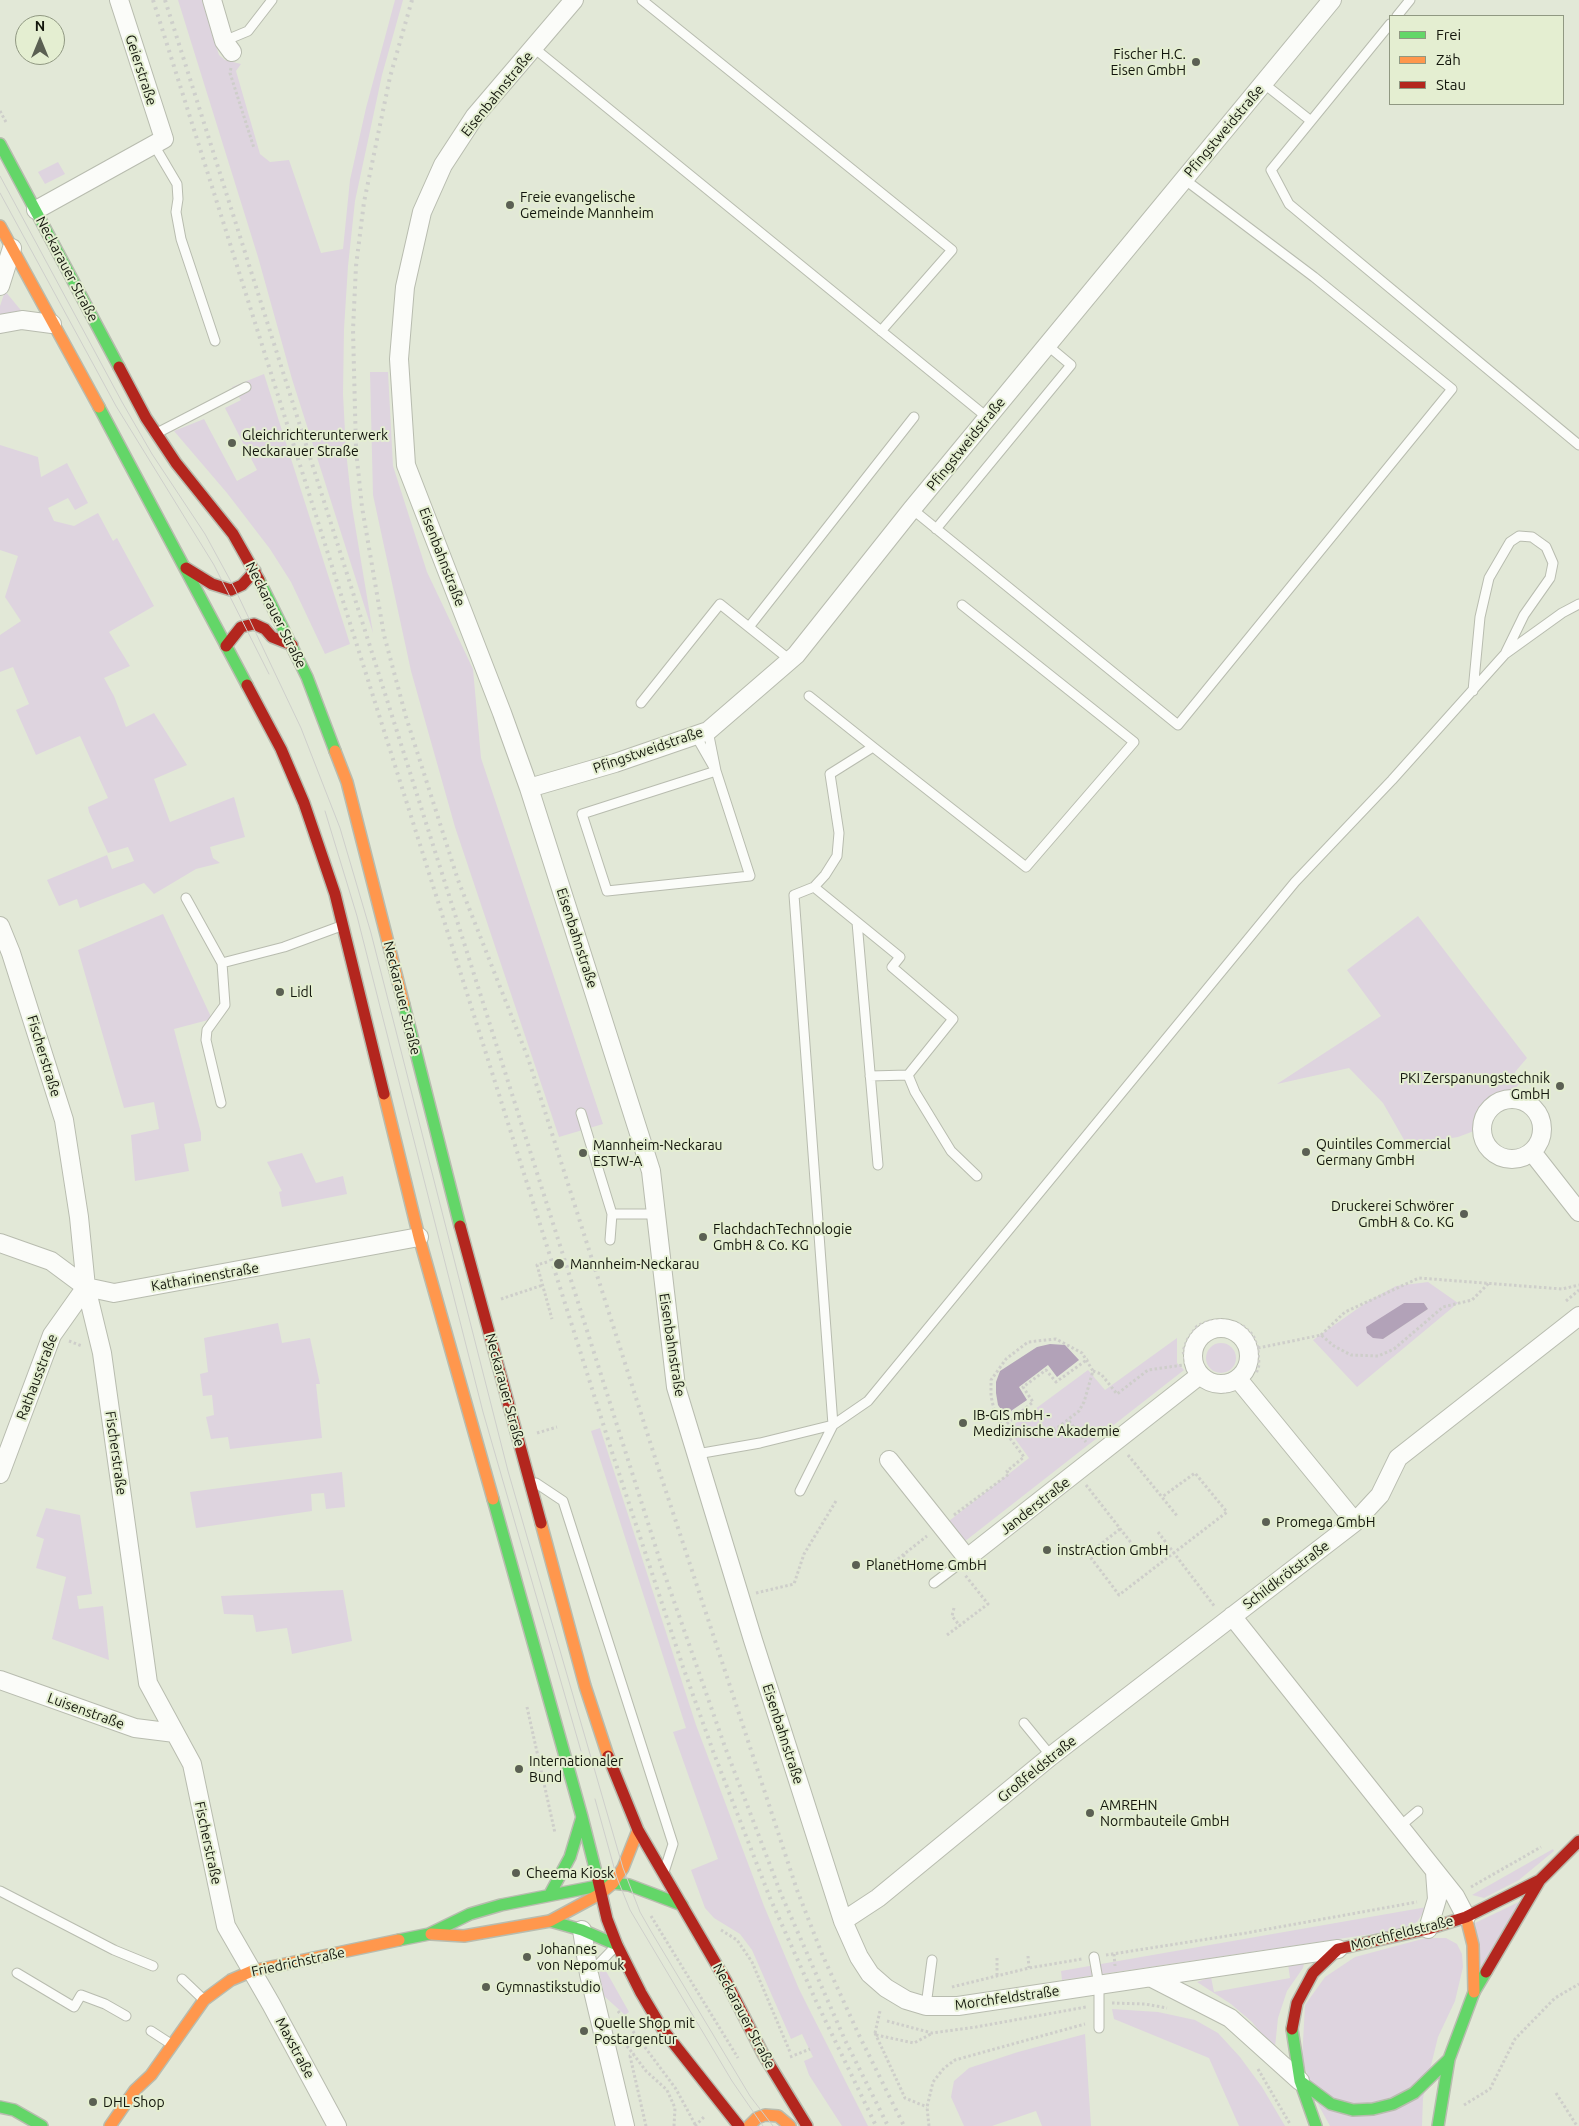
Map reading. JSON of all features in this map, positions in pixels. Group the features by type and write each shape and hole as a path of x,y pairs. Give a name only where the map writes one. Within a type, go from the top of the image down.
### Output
{"main road":[{"name":"Neckarauer Straße","path":"0,144 146,418 176,463 233,534 255,571 292,644 310,685 347,782 470,1264 585,1686 604,1746 638,1830 726,1981 763,2054 807,2126"},
{"path":"0,226 186,568 294,779 321,850 343,926 419,1237 582,1817 599,1890 617,1945 663,2030 739,2126"},
{"path":"186,568 212,584 231,590 242,585 255,571"},
{"path":"226,646 241,627 254,624 265,629 272,637 292,644"},
{"path":"550,1894 570,1857 582,1817"},
{"path":"599,1890 613,1883 623,1868 638,1830"},
{"name":"Morchfeldstraße","path":"1540,1880 1466,1917 1428,1929 1338,1949 1313,1973 1297,2003 1292,2021 1293,2042 1300,2082 1331,2104 1353,2110 1372,2109 1393,2104 1414,2093 1448,2059 1474,1992 1540,1880 1579,1841"},
{"path":"613,1883 629,1884 682,1904"},
{"name":"Friedrichstraße","path":"429,1934 464,1936 550,1921 599,1890"},
{"name":"Friedrichstraße","path":"110,2126 135,2090 151,2075 171,2044 204,2000 230,1980 252,1971 429,1934 470,1914 550,1894 599,1890"},
{"name":"Morchfeldstraße","path":"1466,1917 1472,1945 1474,1992"},
{"path":"550,1921 582,1930 617,1945"},
{"path":"1438,2126 1448,2059"},
{"name":"Friedrichstraße","path":"124,2126 147,2091 151,2075"},
{"path":"1300,2082 1316,2126"},
{"path":"0,2107 14,2110 42,2126"},
{"path":"749,2126 757,2118 778,2116 790,2126"}],"street":[{"name":"Geierstraße","path":"119,0 159,142"},
{"path":"212,0 228,47"},
{"name":"Eisenbahnstraße","path":"574,0 475,116 443,165 422,212 405,287 398,359 406,465 499,704 529,788 651,1171 676,1387 842,1921"},
{"name":"Pfingstweidstraße","path":"529,788 702,733 790,660 1332,0"},
{"path":"36,210 159,142"},
{"path":"0,286 12,248"},
{"path":"0,324 22,320 52,324"},
{"name":"Fischerstraße","path":"0,926 11,953 64,1120 86,1287 102,1353 148,1683 192,1764 226,1926 252,1971"},
{"path":"1532,1152 1579,1212"},
{"name":"Katharinenstraße","path":"0,1243 51,1260 86,1287 114,1293 419,1237"},
{"name":"Rathausstraße","path":"0,1474 52,1335 86,1287"},
{"name":"Schildkrötstraße","path":"1466,1917 1455,1896 1224,1612 1355,1522 1380,1495 1398,1458 1579,1316"},
{"path":"1220,1328 1238,1333 1245,1341 1249,1352 1249,1362 1245,1372 1238,1379 1228,1384 1218,1384 1208,1381 1200,1375 1194,1363 1195,1347 1204,1334 1220,1328"},
{"name":"Janderstraße","path":"962,1562 1200,1375"},
{"path":"1238,1379 1355,1522"},
{"path":"889,1460 940,1525 962,1562"},
{"name":"Großfeldstraße","path":"842,1921 878,1898 1224,1612"},
{"name":"Luisenstraße","path":"0,1680 135,1728 175,1733"},
{"path":"1428,1929 1437,1899 1435,1872"},
{"name":"Morchfeldstraße","path":"842,1921 859,1957 870,1974 886,1988 906,2000 926,2006 958,2006 1338,1949"},
{"path":"582,1930 589,1974 624,2126"},
{"name":"Maxstraße","path":"252,1971 337,2126"},
{"path":"1184,1994 1185,1972"},
{"name":"Morchfeldstraße","path":"1152,1978 1230,2018 1300,2082"}],"lane":[{"path":"228,47 248,31 272,0"},
{"path":"642,0 952,250 881,331"},
{"path":"1398,15 1410,0"},
{"path":"1389,25 1271,170 1289,204 1579,445"},
{"path":"534,48 988,418"},
{"path":"1263,84 1311,121"},
{"path":"159,142 177,184 178,199 176,212 181,240 215,341"},
{"path":"912,510 1178,725 1452,389 1314,277 1184,179"},
{"path":"936,529 1071,365 1047,345"},
{"path":"157,434 246,388"},
{"path":"749,627 914,417"},
{"path":"1473,691 1480,617 1489,578 1510,542 1519,536 1532,537 1546,547 1553,563 1550,578 1524,615 1505,654"},
{"path":"641,703 720,604 790,660"},
{"path":"696,1454 760,1443 833,1425 868,1401 1295,882 1392,780 1505,654 1562,613 1579,604"},
{"path":"809,696 1026,867 1134,742 962,605"},
{"path":"702,733 716,771 750,876 607,891 582,814 716,771"},
{"path":"800,1491 833,1425 794,895 814,887 837,856 839,833 830,774 873,747"},
{"path":"814,887 900,957 892,967 953,1019 908,1075 870,1076"},
{"path":"186,898 222,964 225,1005 207,1030 206,1040 221,1103"},
{"path":"857,922 878,1165"},
{"path":"222,964 284,947 343,926"},
{"path":"908,1075 915,1092 952,1151 976,1176"},
{"path":"581,1114 612,1214 610,1240"},
{"path":"612,1214 657,1214"},
{"path":"529,1478 563,1501 672,1844 670,1856 663,1874"},
{"path":"934,1583 962,1562"},
{"path":"1024,1723 1051,1756"},
{"path":"1399,1827 1418,1812"},
{"path":"0,1891 114,1950 153,1966"},
{"path":"589,1974 617,1945"},
{"path":"1094,1957 1099,1985 1099,2024"},
{"path":"926,2006 930,1987 932,1960"},
{"path":"17,1973 74,2007 81,1995 105,2004 126,2016"},
{"path":"182,1979 204,2000"},
{"path":"151,2031 171,2044"}],"path":[{"path":"228,47 230,73 254,148"},
{"path":"547,1262 537,1265 552,1319"},
{"path":"1258,1348 1321,1335 1345,1312 1419,1278 1447,1282 1491,1282 1562,1288 1579,1285"},
{"path":"1321,1335 1334,1346 1351,1355 1378,1356 1394,1348 1443,1307 1472,1300 1491,1282"},
{"path":"498,1300 543,1285"},
{"path":"52,1335 102,1353"},
{"path":"894,1562 1009,1474 1007,1470 1024,1457 1009,1437 995,1414 991,1380 1006,1359 1028,1342 1056,1339 1082,1353 1088,1359 1093,1371 1080,1411 1069,1421 1045,1433 1009,1437"},
{"path":"1003,1427 1033,1402 1023,1387 1046,1370 1056,1382 1088,1359"},
{"path":"1093,1371 1101,1374 1116,1394 1148,1370 1186,1364"},
{"path":"1069,1421 1098,1456"},
{"path":"536,1433 557,1427"},
{"path":"1117,1441 1178,1517"},
{"path":"1077,1473 1136,1549"},
{"path":"1120,1529 1088,1554 1119,1595 1227,1512 1195,1473 1162,1497"},
{"path":"740,1597 794,1584 804,1554 836,1501"},
{"path":"1158,1532 1224,1612"},
{"path":"903,1555 912,1566 920,1565"},
{"path":"947,1635 988,1604 962,1562"},
{"path":"954,1608 952,1616 960,1626"},
{"path":"1455,1896 1548,1843"},
{"path":"930,1987 948,1988 1029,1968 1246,1933 1437,1899"},
{"path":"714,1932 720,1929 726,1931 736,1940 752,1962 786,2042"},
{"path":"662,1934 743,2066"},
{"path":"1028,1956 1029,1968"},
{"path":"997,1958 997,1976"},
{"path":"1464,2097 1462,2106 1470,2104 1490,2089 1515,2039 1555,1998 1579,1984"},
{"path":"595,2000 616,2008 676,2089 696,2126"},
{"path":"888,2022 932,2033 976,2028 1120,2002 1174,2009"},
{"path":"880,2011 875,2034 905,2098 927,2107"},
{"path":"929,2126 927,2107 933,2082 944,2068 955,2060 1099,2024"},
{"path":"875,2034 914,2043 932,2033"},
{"path":"618,2035 635,2054 646,2071 667,2090 675,2108 674,2126"},
{"path":"792,2056 810,2049"},
{"path":"635,2054 630,2056 646,2126"},
{"path":"1253,2060 1291,2126"},
{"path":"1556,2093 1577,2126"}],"shaded area":[{"path":"178,0 202,0 219,55 225,60 241,64 236,71 260,154 270,162 289,160 321,253 343,249 350,180 366,108 395,0 403,0 382,75 355,201 344,329 343,394 346,451 352,507 373,633 292,379 258,257"},
{"path":"58,162 65,174 45,184 38,172"},
{"path":"5,291 24,314 0,316 0,306"},
{"path":"370,372 388,372 393,466 427,572 473,669 481,758 603,1124 559,1137 455,827 411,671 373,495"},
{"path":"264,374 350,644 325,654 291,582 270,549 227,493 174,431 204,419 237,481 257,470 225,408 241,400 232,387"},
{"path":"0,445 38,457 41,477 67,463 88,503 75,510 68,498 48,508 54,521 74,526 98,513 113,541 117,538 154,606 109,632 130,666 104,678 114,696 126,727 154,713 187,765 154,779 170,822 234,797 245,837 210,847 213,858 220,863 196,869 154,894 144,883 80,908 77,899 59,906 47,880 107,855 112,869 134,861 128,847 108,853 89,812 88,807 108,798 80,736 36,755 16,710 29,704 13,667 0,672 0,635 21,621 5,597 18,556 0,550"},
{"path":"163,914 212,1019 174,1029 201,1133 201,1141 184,1144 189,1171 135,1181 131,1135 159,1129 154,1102 124,1108 78,950"},
{"path":"1418,916 1527,1058 1515,1072 1519,1084 1512,1092 1490,1098 1482,1106 1474,1131 1458,1137 1407,1145 1383,1103 1349,1068 1277,1084 1381,1016 1347,970"},
{"path":"302,1153 316,1183 343,1176 347,1194 282,1207 279,1192 282,1191 267,1162"},
{"path":"1428,1282 1458,1303 1357,1387 1313,1340 1367,1302 1396,1286","holes":["1404,1303 1424,1303 1428,1309 1383,1339"]},
{"path":"1404,1303 1424,1303 1428,1309 1383,1339 1373,1338 1367,1333 1366,1327"},
{"path":"278,1323 282,1343 310,1338 320,1384 316,1384 322,1438 230,1449 228,1437 211,1439 206,1417 214,1415 212,1395 203,1396 200,1374 208,1372 204,1338"},
{"path":"1177,1338 1177,1363 1184,1370 964,1542 949,1521 1029,1458 1008,1429 1088,1370 1105,1390"},
{"path":"1221,1343 1227,1344 1235,1352 1235,1364 1227,1372 1221,1373 1215,1372 1207,1364 1206,1358 1207,1352 1215,1344"},
{"path":"1050,1344 1065,1345 1079,1360 1057,1377 1048,1365 1019,1387 1027,1400 1005,1415 998,1405 996,1393 996,1382 1000,1371 1037,1347"},
{"path":"600,1428 696,1725 764,1906 799,1989 868,2126 842,2126 809,2075 804,2061 813,2057 802,2034 791,2039 752,1950 740,1934 714,1918 705,1908 691,1870 718,1859 673,1732 686,1728 591,1431"},
{"path":"342,1472 345,1507 326,1509 324,1493 311,1494 312,1511 196,1528 190,1492"},
{"path":"46,1508 80,1515 92,1594 77,1596 79,1609 103,1606 109,1660 52,1639 66,1577 36,1568 44,1539 36,1536"},
{"path":"343,1590 352,1641 292,1654 287,1628 256,1632 253,1615 224,1614 221,1596"},
{"path":"1553,1849 1554,1851 1519,1880 1484,1898 1472,1895"},
{"path":"1521,1901 1481,1967 1475,1923"},
{"path":"1427,1907 1417,1922 1399,1930 1062,1980 1061,1971"},
{"path":"1426,1938 1446,1938 1457,1944 1462,1954 1463,1967 1455,2001 1438,2037 1423,2098 1422,2126 1330,2126 1319,2106 1302,2060 1305,2005 1325,1977 1355,1957"},
{"path":"1300,1962 1304,1964 1303,1968 1287,1991 1278,2018 1275,2047 1271,2046 1252,2022 1231,2004 1197,1982 1211,1977 1214,1992 1290,1978 1288,1964"},
{"path":"602,1964 629,2012 625,2015 604,1996 598,1966"},
{"path":"1112,2009 1158,2012 1195,2020 1218,2033 1240,2057 1262,2087 1285,2126 1239,2126 1209,2058 1114,2019"},
{"path":"1085,2034 1091,2126 1042,2126 1036,2111 992,2126 964,2126 951,2097 954,2081 969,2068 1018,2052"}],"tram line":[{"path":"0,176 122,402 152,454 205,534 235,589 301,728 340,828 371,933 508,1471 623,1868 640,1912 652,1933 750,2096 773,2126"},
{"path":"0,193 116,406 214,565 269,674"},
{"path":"325,811 357,916 483,1412 581,1751"},
{"path":"595,1799 617,1878 630,1910 732,2081 763,2126"}],"railway":[{"path":"153,0 612,1452 683,1667 713,1751 770,1898 816,2001 876,2126"},
{"path":"165,0 662,1567 725,1747 781,1894 845,2040 888,2126"},
{"path":"412,0 390,77 364,202 356,266 353,330 356,450 362,507 384,635 406,717 458,880 528,1058 658,1467 797,1890 822,1954 858,2033 904,2126"}],"traffic: fast":[{"path":"0,144 119,367"},
{"path":"99,407 247,685"},
{"path":"259,580 307,677 335,751"},
{"path":"404,1005 460,1226"},
{"path":"493,1499 598,1880"},
{"path":"550,1894 570,1857 582,1817"},
{"path":"399,1940 429,1934 470,1914 501,1905 613,1883 629,1885 682,1905"},
{"path":"550,1921 582,1930 617,1945"},
{"path":"1292,2029 1300,2081 1331,2104 1353,2110 1373,2109 1393,2104 1414,2093 1449,2059 1474,1992 1486,1972"},
{"path":"1438,2126 1449,2059"},
{"path":"1300,2081 1316,2126"},
{"path":"0,2107 14,2110 42,2126"}],"traffic: slow":[{"path":"0,226 99,407"},
{"path":"335,751 347,782 404,1005"},
{"path":"384,1094 419,1237 493,1499"},
{"path":"541,1523 585,1686 608,1756"},
{"path":"431,1934 464,1936 550,1921 600,1894 613,1883 623,1868 638,1830"},
{"path":"1466,1917 1473,1945 1474,1992"},
{"path":"110,2126 135,2090 151,2075 204,2000 231,1980 252,1971 399,1940"},
{"path":"749,2126 757,2118 765,2115 778,2116 790,2126"}],"traffic: jam":[{"path":"119,367 146,418 176,463 233,534 259,580"},
{"path":"186,568 212,584 231,590 242,585 255,571"},
{"path":"226,646 241,627 254,624 265,629 272,637 292,645"},
{"path":"247,685 281,749 304,803 335,894 384,1094"},
{"path":"460,1226 541,1523"},
{"path":"608,1756 638,1830 726,1981 763,2054 807,2126"},
{"path":"1486,1972 1540,1880 1579,1841"},
{"path":"598,1880 607,1919 617,1945 641,1993 663,2030 739,2126"},
{"path":"1292,2029 1297,2003 1313,1973 1338,1949 1428,1929 1466,1917 1540,1880"}],"place":[{"name":"Fischer H.C. Eisen GmbH","path":"1196,62"},
{"name":"Freie evangelische Gemeinde Mannheim","path":"510,205"},
{"name":"Gleichrichterunterwerk Neckarauer Straße","path":"232,443"},
{"name":"Lidl","path":"280,992"},
{"name":"PKI Zerspanungstechnik GmbH","path":"1560,1086"},
{"name":"Quintiles Commercial Germany GmbH","path":"1306,1152"},
{"name":"Mannheim-Neckarau ESTW-A","path":"583,1153"},
{"name":"Druckerei Schwörer GmbH & Co. KG","path":"1464,1214"},
{"name":"FlachdachTechnologie GmbH & Co. KG","path":"703,1237"},
{"name":"Mannheim-Neckarau","path":"559,1264"},
{"name":"IB-GIS mbH - Medizinische Akademie","path":"963,1423"},
{"name":"Promega GmbH","path":"1266,1522"},
{"name":"instrAction GmbH","path":"1047,1550"},
{"name":"PlanetHome GmbH","path":"856,1565"},
{"name":"Internationaler Bund","path":"519,1769"},
{"name":"AMREHN Normbauteile GmbH","path":"1090,1813"},
{"name":"Cheema Kiosk","path":"516,1873"},
{"name":"Johannes von Nepomuk","path":"527,1957"},
{"name":"Gymnastikstudio","path":"486,1987"},
{"name":"Quelle Shop mit Postargentur","path":"584,2031"},
{"name":"DHL Shop","path":"93,2102"}]}
